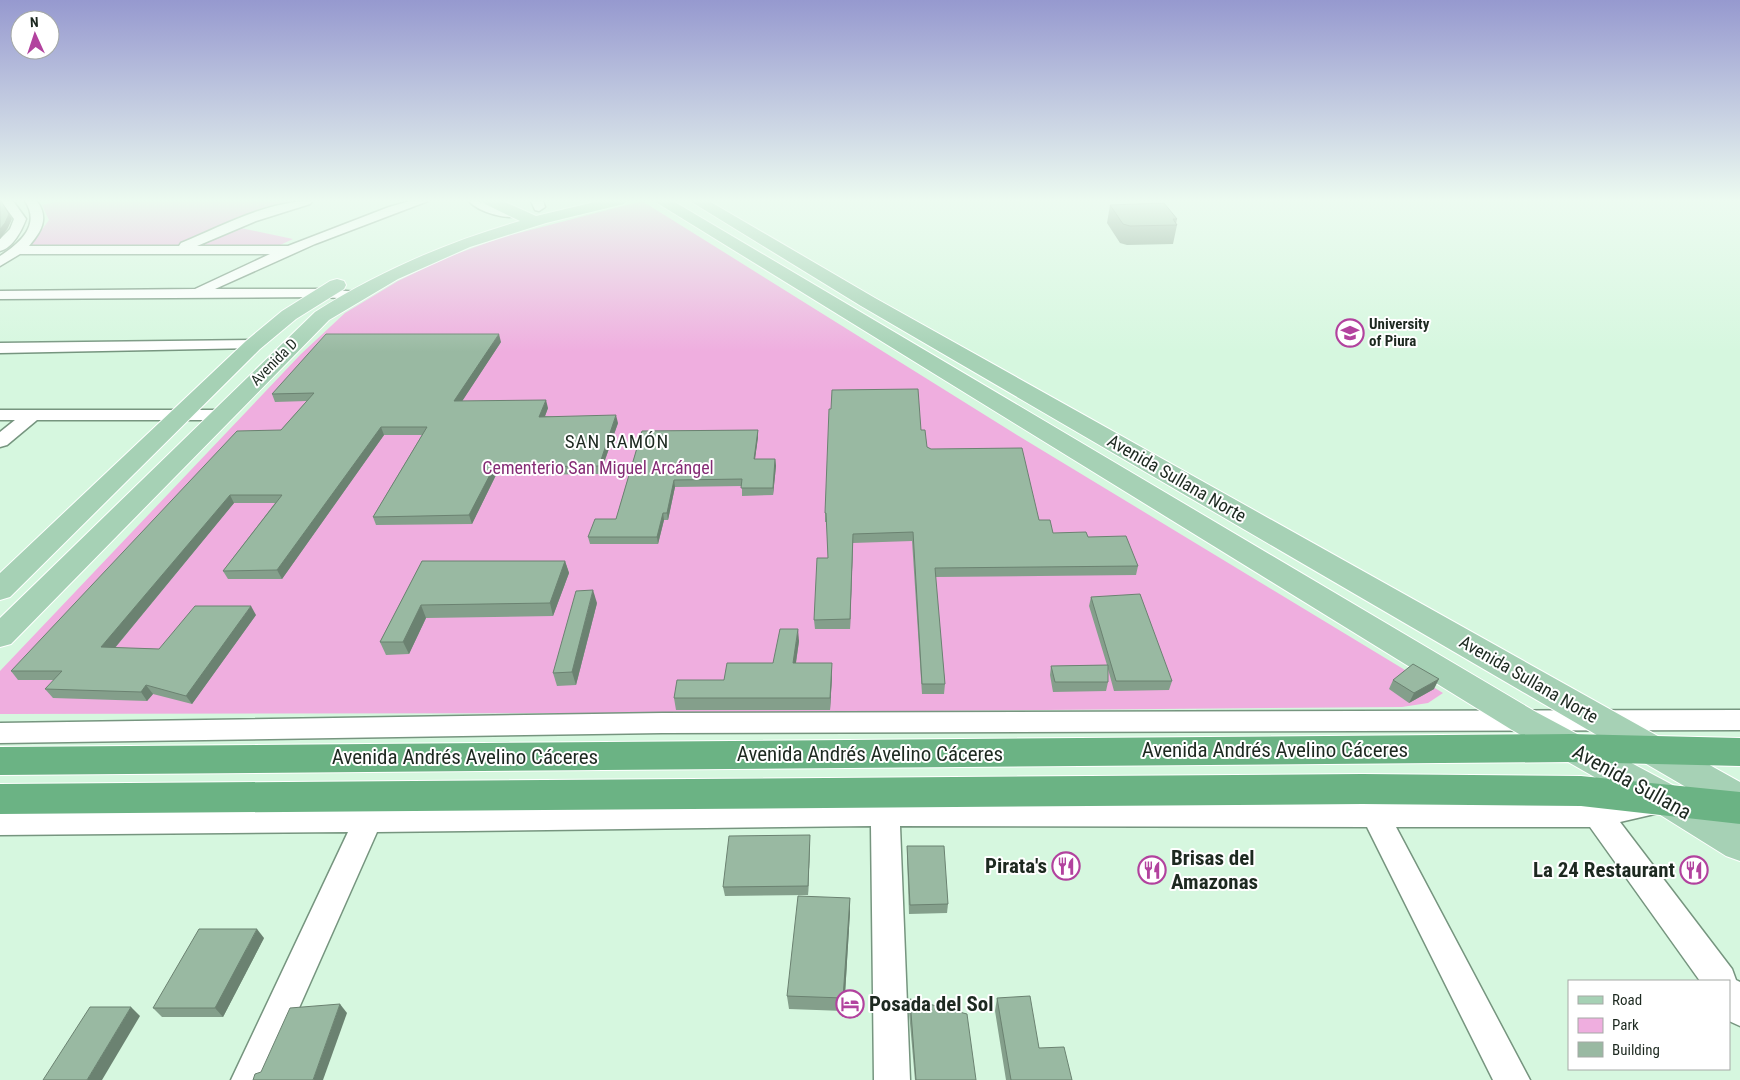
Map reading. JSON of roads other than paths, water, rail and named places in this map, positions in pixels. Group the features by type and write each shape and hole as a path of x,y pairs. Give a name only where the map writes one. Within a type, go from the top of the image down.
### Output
{"highway":[{"name":"Avenida Andrés Avelino Cáceres","path":"0,761 1571,748 1658,752 1740,752"},
{"name":"Avenida Andrés Avelino Cáceres","path":"0,799 1369,802 1581,791 1740,808"}],"main road":[{"name":"Avenida D","path":"0,590 183,415 253,345 289,315 323,293 368,268 407,251"},
{"name":"Avenida D","path":"0,636 322,316 352,295 440,251"},
{"name":"Avenida Sullana Norte","path":"746,251 1524,721"},
{"name":"Avenida Sullana Norte","path":"783,251 868,302 1658,752"},
{"name":"Avenida Sullana","path":"1524,721 1667,800 1740,844"},
{"name":"Avenida Sullana","path":"1658,752 1740,800"}],"street":[{"path":"0,262 16,251"},
{"path":"195,294 284,251"},
{"path":"0,295 323,293 352,295"},
{"path":"0,348 253,345"},
{"path":"0,415 222,414"},
{"path":"0,441 33,415"},
{"name":"Avenida Andrés Avelino Cáceres","path":"0,733 662,723 1740,720"},
{"name":"Avenida Andrés Avelino Cáceres","path":"0,823 885,814 1369,802 1598,815 1667,800"},
{"path":"1369,802 1512,1080"},
{"path":"885,814 892,1080"},
{"path":"1598,815 1719,980"},
{"path":"248,1080 369,818"},
{"path":"1730,995 1740,1009"}],"place":[{"name":"University of Piura","path":"1350,333"},
{"name":"Pirata's","path":"1066,866"},
{"name":"Brisas del Amazonas","path":"1152,870"},
{"name":"La 24 Restaurant","path":"1694,870"},
{"name":"Posada del Sol","path":"850,1004"}],"district":[{"name":"SAN RAMÓN","path":"617,441"}],"park label":[{"name":"Cementerio San Miguel Arcángel","path":"598,467"}]}
